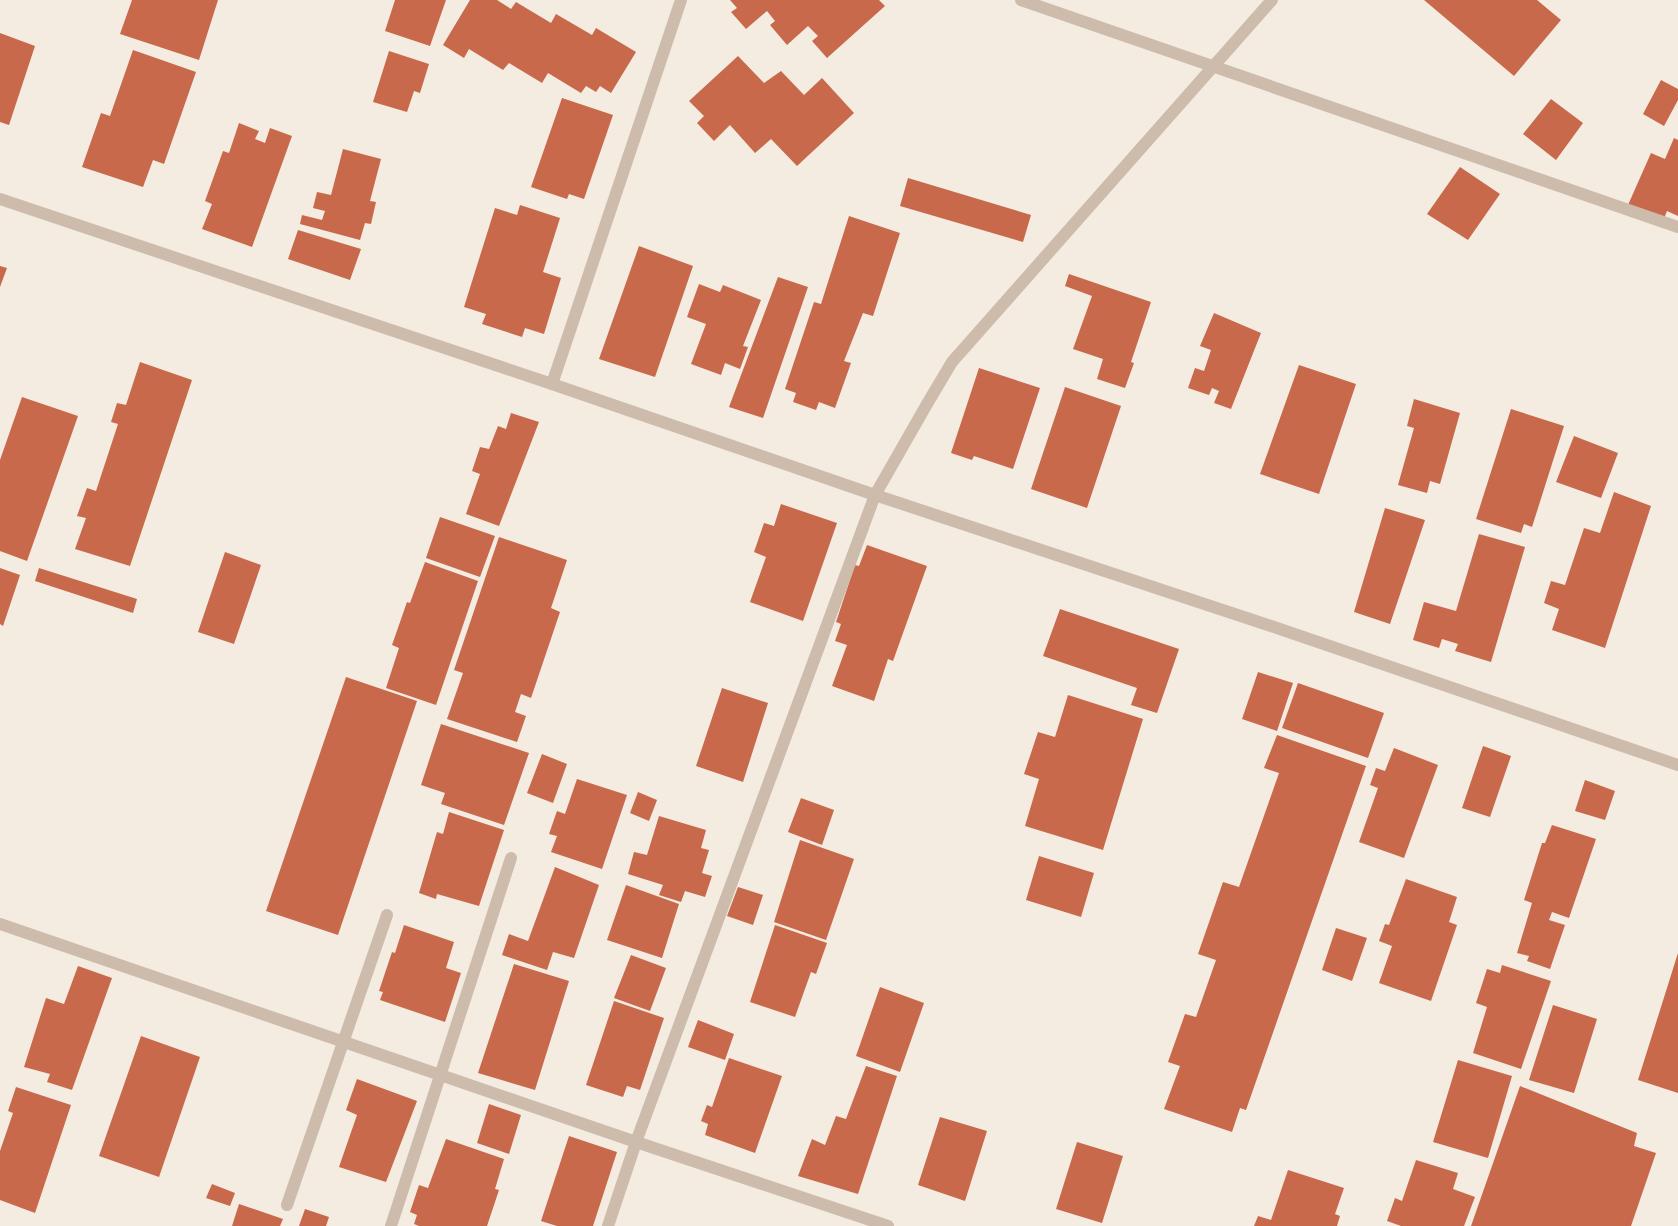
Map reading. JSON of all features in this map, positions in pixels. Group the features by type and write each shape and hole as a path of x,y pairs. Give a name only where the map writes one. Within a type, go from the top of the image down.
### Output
{"street":[{"path":"552,384 681,0"},
{"path":"1021,0 1678,227"},
{"path":"608,1226 636,1142 875,495 952,362 1272,0"},
{"path":"0,199 552,384 875,495 1274,626 1678,765"},
{"path":"391,1226 511,858"},
{"path":"287,1205 387,915"},
{"path":"0,924 636,1142 888,1226"}],"building":[{"path":"132,0 218,0 199,60 120,34"},
{"path":"395,0 446,0 430,46 385,31"},
{"path":"470,0 497,0 511,9 516,2 551,23 556,14 592,35 596,28 636,52 611,93 600,86 596,92 586,86 581,93 548,73 542,83 509,63 503,70 469,49 464,58 443,45"},
{"path":"730,0 879,0 885,6 827,58 812,41 818,36 808,26 787,45 770,25 775,21 767,11 746,29 731,12 737,8"},
{"path":"1424,0 1537,0 1561,20 1514,76"},
{"path":"0,33 35,46 9,125 0,122"},
{"path":"133,50 196,72 164,164 153,160 143,187 82,167 101,113 110,116"},
{"path":"389,51 429,64 420,93 414,91 407,112 373,102"},
{"path":"738,56 764,83 781,71 804,95 822,78 854,113 797,166 771,139 755,153 730,125 714,141 697,123 704,116 689,101"},
{"path":"1661,80 1678,89 1678,100 1664,126 1643,114"},
{"path":"562,98 613,115 584,199 569,194 567,199 531,187"},
{"path":"1551,99 1583,123 1556,160 1523,134"},
{"path":"239,123 259,131 255,139 265,143 270,128 292,136 252,247 202,229 212,204 205,201 223,151 229,153"},
{"path":"1674,138 1678,140 1678,216 1667,211 1663,221 1628,205 1651,153 1665,159"},
{"path":"343,149 381,159 370,201 376,202 371,224 365,223 360,240 300,224 302,215 322,220 325,211 313,208 317,192 331,195"},
{"path":"1460,167 1500,194 1468,240 1427,214"},
{"path":"908,178 1031,215 1023,242 900,206"},
{"path":"520,205 560,218 543,272 561,278 544,334 525,328 522,337 482,324 486,314 464,307 495,208 517,215"},
{"path":"849,216 900,233 873,316 863,313 844,361 851,363 835,408 819,402 816,410 793,402 796,393 785,389 814,302 821,304"},
{"path":"298,230 361,249 350,280 288,259"},
{"path":"639,246 693,266 655,377 599,359"},
{"path":"0,266 7,268 0,287"},
{"path":"1069,274 1151,302 1131,362 1134,363 1125,388 1097,379 1103,359 1073,349 1092,296 1065,286"},
{"path":"778,277 808,287 763,418 729,407"},
{"path":"699,284 720,292 723,285 761,300 743,346 748,347 740,369 725,363 721,375 691,364 706,324 687,317"},
{"path":"1214,313 1261,333 1231,409 1214,403 1219,391 1212,388 1209,395 1188,388 1195,368 1204,371 1211,350 1200,346"},
{"path":"140,362 192,380 130,566 75,549 86,518 77,516 87,488 96,491 118,424 111,422 117,403 126,405"},
{"path":"1299,365 1356,384 1319,494 1260,474"},
{"path":"979,368 1040,388 1013,469 974,456 972,460 951,453"},
{"path":"1065,387 1121,406 1087,508 1031,489"},
{"path":"22,397 78,416 27,561 0,551 0,460"},
{"path":"1414,399 1460,413 1440,484 1430,481 1427,493 1398,485 1414,428 1407,426"},
{"path":"1511,409 1564,426 1532,527 1524,524 1521,533 1476,519"},
{"path":"511,413 539,422 499,526 466,514 480,474 472,471 480,447 489,449 498,426 506,429"},
{"path":"1574,436 1618,453 1601,498 1556,482"},
{"path":"1614,492 1651,506 1605,648 1552,630 1559,609 1544,603 1551,581 1565,585 1584,528 1600,533"},
{"path":"781,504 837,523 803,621 750,602 766,557 754,552 764,523 774,526"},
{"path":"1385,508 1425,520 1390,624 1354,612"},
{"path":"440,517 495,536 480,577 426,558"},
{"path":"1479,534 1525,547 1491,662 1455,651 1458,644 1442,639 1439,648 1413,640 1424,602 1456,611"},
{"path":"499,537 567,560 551,608 560,612 531,698 521,694 515,712 526,716 517,742 447,719 463,673 454,670"},
{"path":"867,545 927,566 893,661 888,659 874,701 832,686 847,645 835,641 841,624 836,622 855,565 859,566"},
{"path":"225,552 261,565 234,644 198,632"},
{"path":"425,562 478,581 436,705 386,688 399,648 392,645 407,602 410,603"},
{"path":"0,568 20,575 3,626 0,624"},
{"path":"39,568 137,599 133,613 35,581"},
{"path":"1060,609 1179,649 1157,713 1131,705 1137,688 1043,656"},
{"path":"1258,672 1293,683 1277,731 1242,719"},
{"path":"346,677 417,701 338,935 266,911"},
{"path":"1298,683 1384,713 1368,758 1282,728"},
{"path":"722,688 768,703 743,782 696,766"},
{"path":"1068,695 1143,719 1103,850 1025,826 1039,779 1024,774 1038,732 1055,737"},
{"path":"441,724 529,753 504,825 441,804 445,793 421,785"},
{"path":"1277,735 1366,766 1246,1110 1240,1108 1232,1132 1164,1109 1180,1066 1168,1062 1185,1014 1196,1017 1216,960 1198,954 1223,882 1239,887 1279,773 1264,768"},
{"path":"1483,746 1511,756 1490,817 1462,808"},
{"path":"1394,748 1438,765 1404,858 1359,842 1378,788 1370,785 1376,768 1385,771"},
{"path":"542,754 567,764 553,803 527,793"},
{"path":"577,779 627,795 602,869 551,852 557,836 549,834 557,811 565,814"},
{"path":"1585,780 1615,791 1605,820 1575,811"},
{"path":"638,792 657,800 649,821 630,813"},
{"path":"801,798 834,810 822,845 788,832"},
{"path":"449,812 504,830 479,906 437,894 436,899 419,893 437,832 443,834"},
{"path":"659,816 706,830 701,848 709,850 702,873 712,876 705,897 685,891 681,902 659,895 663,885 628,874 634,852 647,855"},
{"path":"1552,825 1596,839 1569,918 1552,912 1549,920 1565,925 1550,969 1527,961 1529,956 1517,953 1532,903 1524,900 1542,843 1545,843"},
{"path":"800,840 854,859 826,940 774,922"},
{"path":"1039,856 1094,873 1081,917 1026,900"},
{"path":"555,867 599,885 574,958 553,952 547,970 502,955 509,934 528,941"},
{"path":"1406,879 1457,897 1449,922 1457,925 1431,1001 1379,983 1392,946 1379,941 1385,924 1389,925"},
{"path":"626,885 679,904 662,958 607,940"},
{"path":"738,887 763,895 753,925 727,916"},
{"path":"404,925 454,942 446,968 461,973 445,1022 380,1000 383,992 379,991 392,952 395,953"},
{"path":"775,925 827,943 816,974 811,972 795,1017 750,1002"},
{"path":"1336,928 1367,938 1352,981 1322,970"},
{"path":"1678,953 1678,1093 1638,1080"},
{"path":"631,955 666,968 650,1011 614,998"},
{"path":"514,964 569,981 535,1090 478,1073"},
{"path":"1502,965 1551,981 1521,1069 1473,1053 1487,1007 1476,1003 1487,969 1500,973"},
{"path":"78,966 112,978 72,1090 47,1082 50,1074 24,1067 46,998 64,1004"},
{"path":"880,987 924,1003 900,1072 856,1056"},
{"path":"614,1001 664,1018 640,1090 627,1086 623,1097 586,1085"},
{"path":"1553,1005 1597,1019 1574,1093 1529,1080"},
{"path":"698,1020 734,1034 725,1060 688,1047"},
{"path":"141,1036 200,1057 159,1177 99,1156"},
{"path":"729,1058 782,1076 755,1153 705,1135 708,1124 701,1121 707,1105 712,1107"},
{"path":"1458,1060 1512,1076 1488,1158 1433,1142"},
{"path":"866,1066 897,1076 858,1194 798,1176 812,1139 825,1145 836,1116 846,1119"},
{"path":"357,1079 417,1101 386,1182 339,1167 357,1115 346,1110"},
{"path":"1520,1086 1637,1133 1634,1146 1656,1153 1631,1226 1471,1226"},
{"path":"16,1087 71,1105 35,1213 0,1200 0,1151 13,1113 8,1111"},
{"path":"489,1104 521,1115 509,1154 477,1143"},
{"path":"940,1117 987,1131 965,1201 918,1185"},
{"path":"569,1136 617,1152 593,1226 557,1226 541,1221"},
{"path":"446,1139 504,1159 495,1189 499,1190 487,1226 419,1226 414,1224 417,1215 410,1212 419,1185 428,1188"},
{"path":"1077,1142 1123,1156 1102,1223 1056,1209"},
{"path":"1416,1160 1458,1173 1453,1189 1475,1197 1464,1226 1401,1226 1387,1221 1395,1198 1402,1201"},
{"path":"1288,1170 1344,1188 1335,1214 1340,1216 1337,1226 1254,1226 1258,1216 1271,1220"},
{"path":"212,1184 235,1193 230,1206 206,1198"},
{"path":"239,1204 283,1219 280,1226 232,1226"},
{"path":"305,1209 329,1217 326,1226 299,1226"}]}
